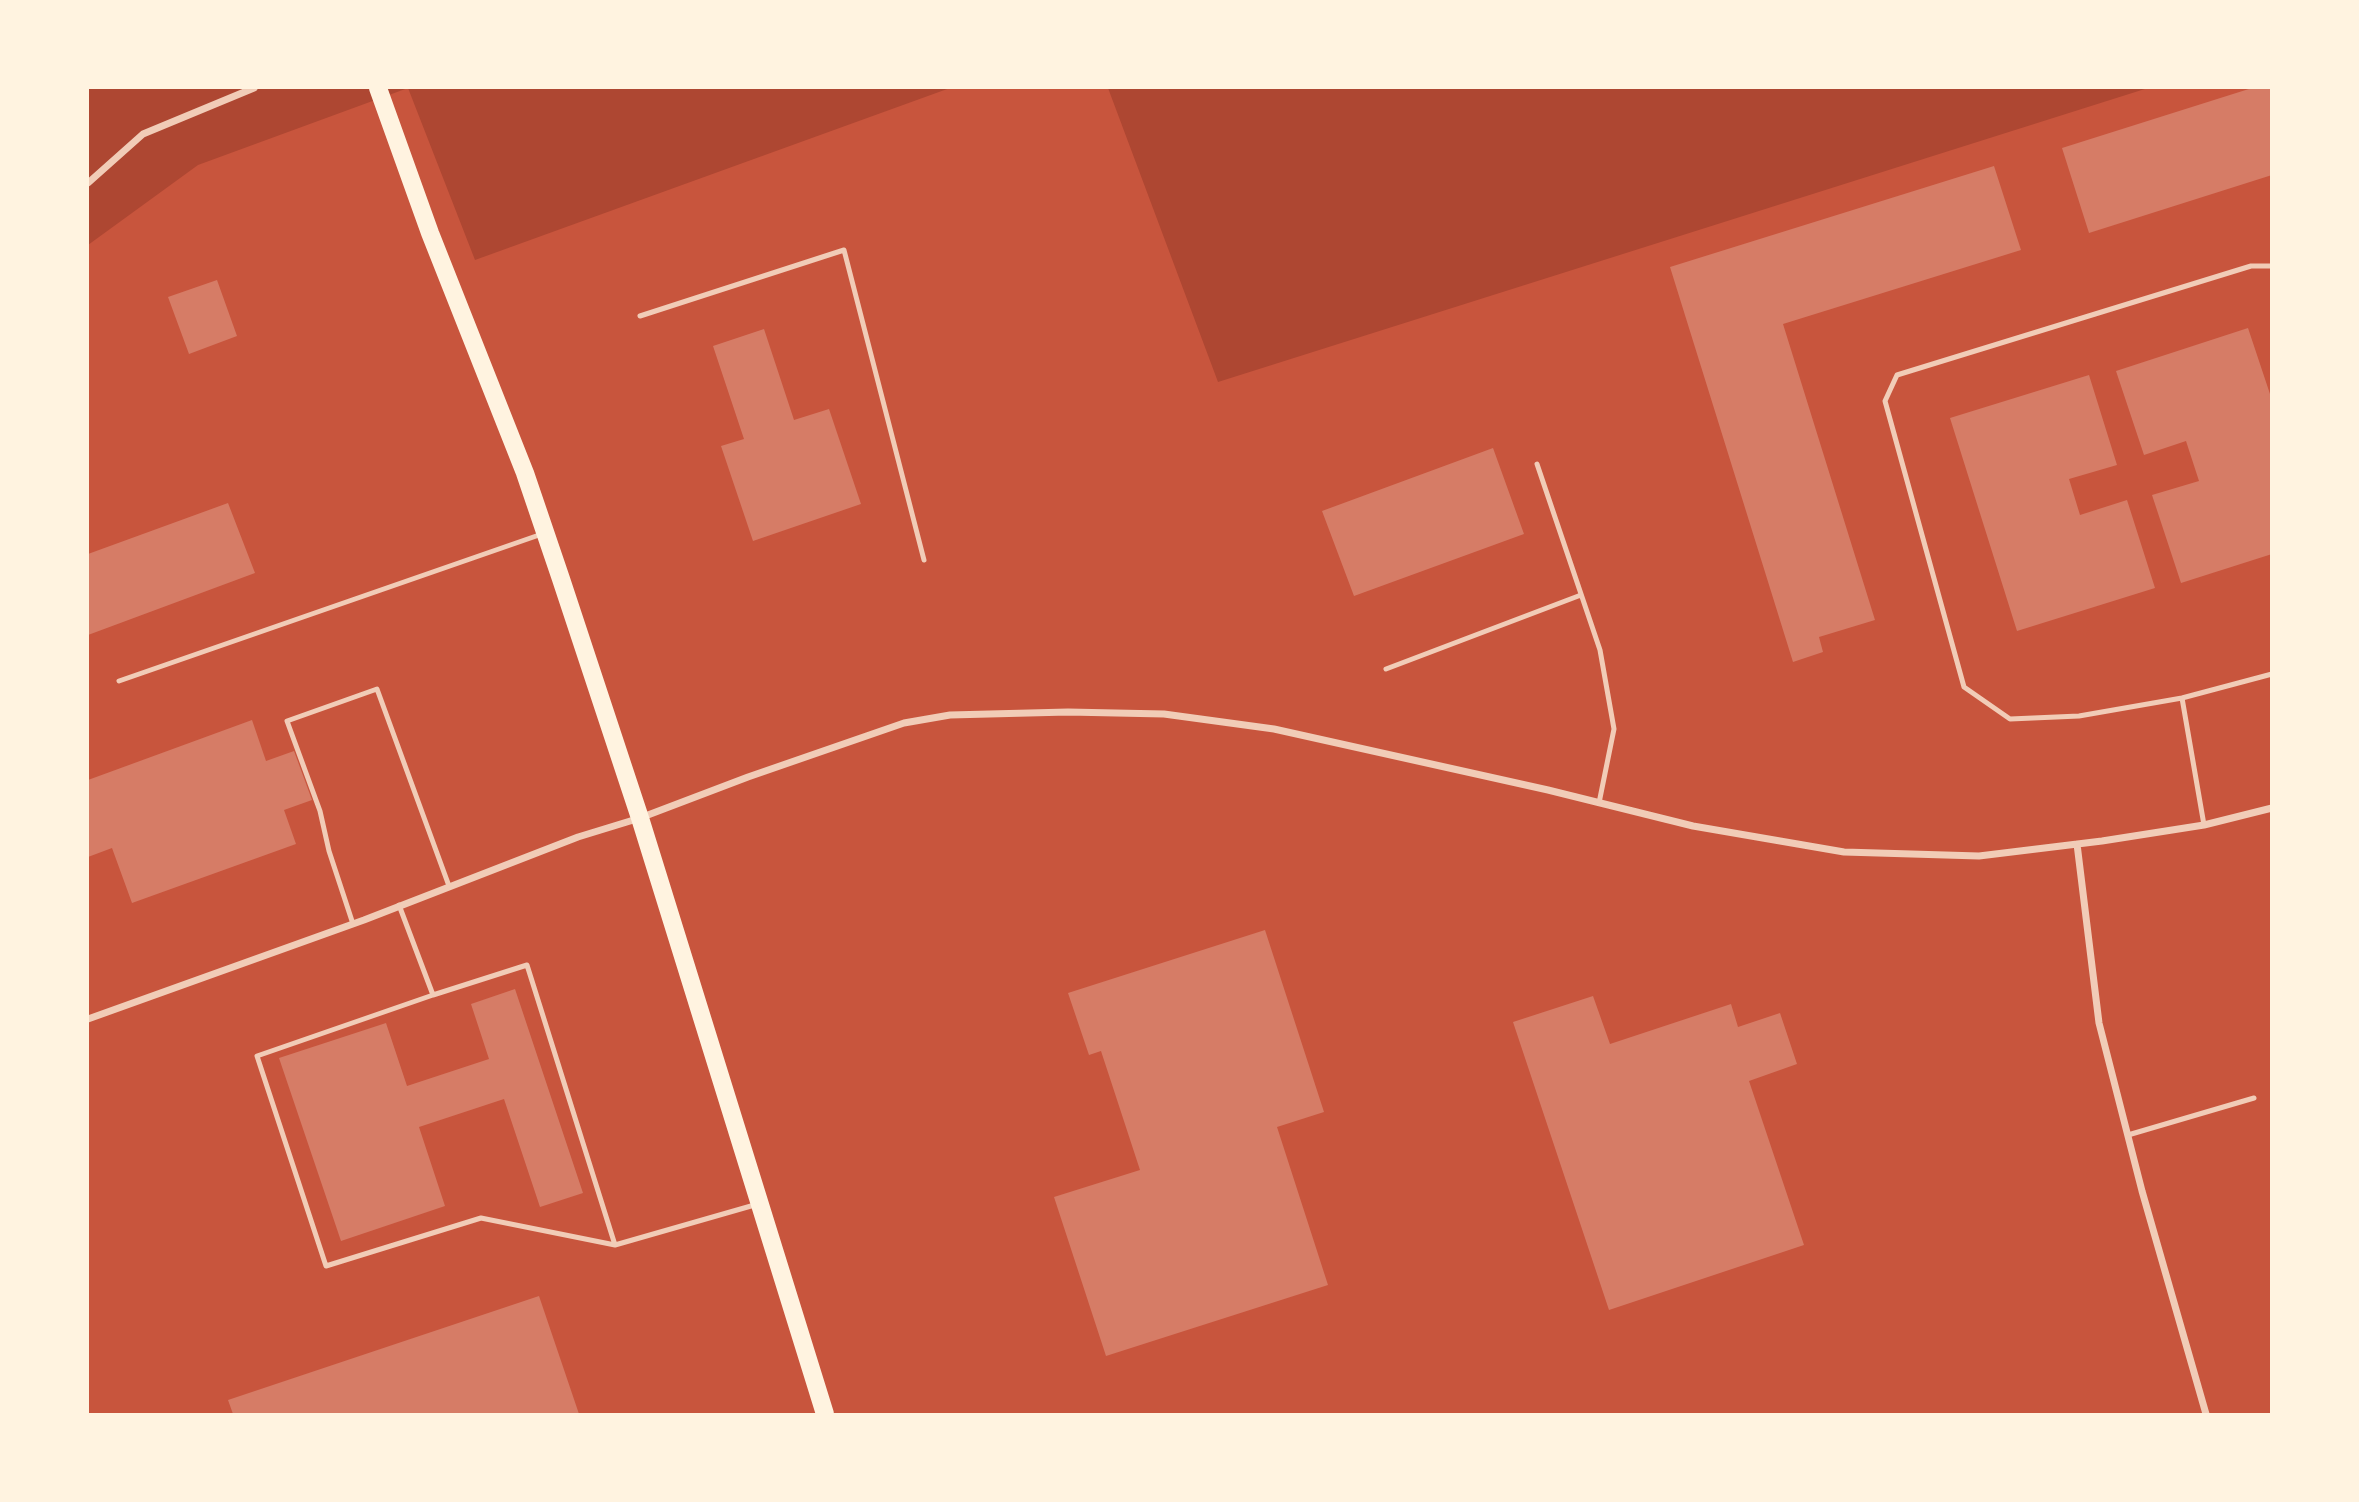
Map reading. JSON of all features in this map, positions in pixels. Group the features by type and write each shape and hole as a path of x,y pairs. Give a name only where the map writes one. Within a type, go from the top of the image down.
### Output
{"main road":[{"path":"377,88 430,233 525,473 640,818 825,1415"}],"street":[{"path":"88,183 143,134 254,88"},
{"path":"88,1019 353,924 578,837 640,818 904,723 950,715 1068,712 1164,714 1274,729 1693,826 1844,852 1979,856 2204,825 2272,808"},
{"path":"2077,844 2099,1023 2206,1415"}],"lane":[{"path":"640,316 844,250 924,560"},
{"path":"2272,266 2251,266 1897,375 1885,401 1964,687 2010,719 2079,716 2182,698 2272,674"},
{"path":"1537,464 1600,650 1614,729 1599,803"},
{"path":"120,681 545,533"},
{"path":"1386,669 1581,595"},
{"path":"353,924 329,851 320,811 287,721 377,689 450,886"},
{"path":"2182,698 2204,825"},
{"path":"399,905 433,995"},
{"path":"615,1245 527,965 257,1056 326,1266 481,1218 615,1245 761,1203"},
{"path":"2128,1135 2254,1098"}],"shaded area":[{"path":"88,88 408,88 198,165 88,245"},
{"path":"408,88 950,88 475,260"},
{"path":"1108,88 2148,88 1218,382"}],"building":[{"path":"2252,88 2272,88 2272,175 2089,233 2062,148"},
{"path":"1994,166 2021,250 1783,324 1875,620 1819,637 1823,652 1793,662 1670,267"},
{"path":"217,280 237,336 189,354 168,297"},
{"path":"2248,328 2272,400 2272,554 2181,583 2152,495 2199,481 2186,441 2144,455 2116,371"},
{"path":"764,329 794,420 829,409 861,504 753,541 721,446 744,439 713,346"},
{"path":"2089,375 2117,465 2069,479 2080,515 2127,500 2155,588 2017,631 1950,418"},
{"path":"1493,448 1524,534 1354,596 1322,511"},
{"path":"228,503 255,573 88,635 88,554"},
{"path":"252,720 266,761 294,751 312,800 284,810 296,844 132,903 112,848 88,857 88,780"},
{"path":"1265,930 1324,1112 1277,1127 1328,1285 1106,1356 1054,1197 1140,1170 1101,1051 1089,1055 1068,993"},
{"path":"515,989 583,1193 540,1207 504,1099 419,1127 445,1206 341,1241 279,1058 386,1023 407,1086 489,1059 471,1004"},
{"path":"1593,996 1610,1044 1731,1004 1738,1027 1780,1013 1797,1064 1749,1081 1804,1245 1609,1310 1513,1022"},
{"path":"539,1296 579,1414 233,1414 228,1400"}]}
